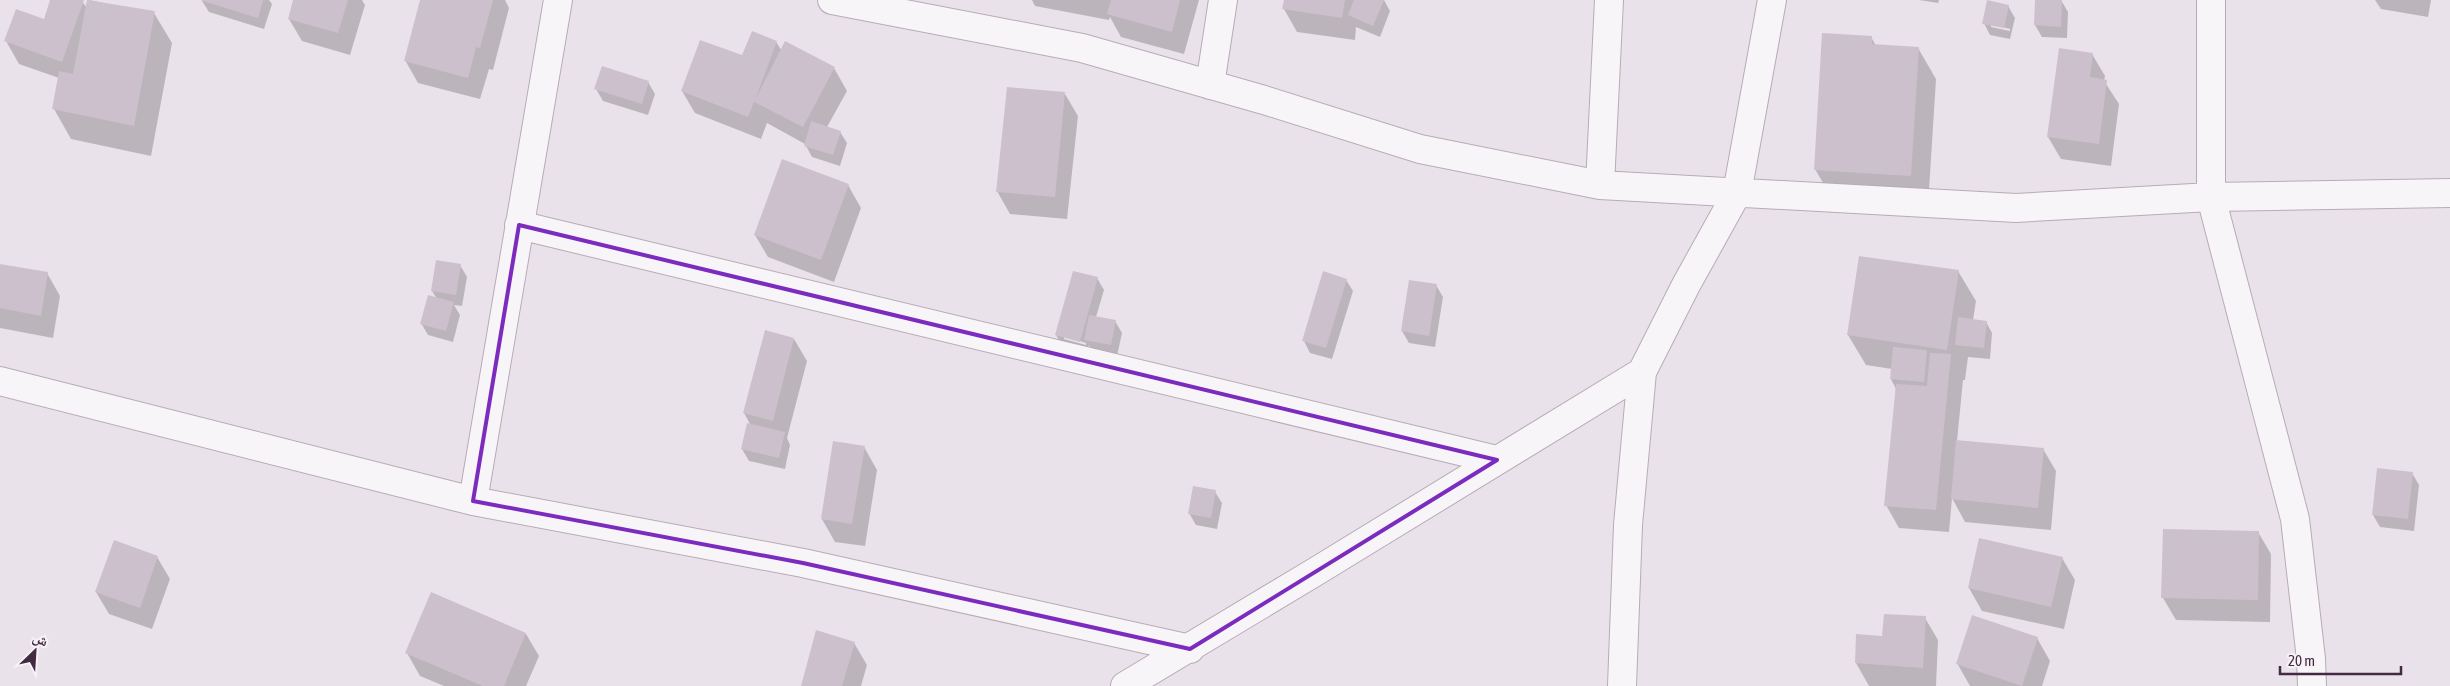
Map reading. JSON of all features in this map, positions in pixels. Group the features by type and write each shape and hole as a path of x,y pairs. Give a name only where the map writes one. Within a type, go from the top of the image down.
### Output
{"street":[{"path":"473,501 558,0"},
{"path":"832,0 898,6 1082,48 1420,149 1600,185 2016,208 2212,197 2450,193"},
{"path":"1210,85 1223,0"},
{"path":"1600,185 1609,0"},
{"path":"1622,686 1628,525 1642,372 1686,285 1737,193 1772,0"},
{"path":"2211,0 2212,197 2295,519 2311,659 2312,686"},
{"path":"519,225 1497,460"},
{"path":"1125,686 1642,372"},
{"path":"0,381 473,501 803,563 1190,648"}],"highlighted area":[{"path":"519,225 1497,460 1190,649 803,563 473,501"}],"building":[{"path":"50,0 84,0 62,62 4,41 16,9 44,19"},
{"path":"87,0 155,11 134,126 52,109 59,71 73,74"},
{"path":"200,0 263,0 258,18"},
{"path":"293,0 348,0 338,33 288,19"},
{"path":"420,0 493,0 480,48 476,47 468,78 404,61"},
{"path":"1111,0 1180,0 1172,32 1107,14"},
{"path":"1284,0 1345,0 1342,18 1282,9"},
{"path":"1354,0 1384,0 1373,26 1348,15"},
{"path":"1987,0 2009,5 2004,28 1982,24"},
{"path":"2035,0 2062,0 2061,27 2034,25"},
{"path":"752,31 777,41 755,100 785,41 835,67 803,127 754,102 748,117 681,91 700,40 742,55"},
{"path":"1822,33 1872,36 1872,44 1919,47 1911,176 1814,170"},
{"path":"2059,48 2093,53 2090,77 2107,80 2099,144 2047,137"},
{"path":"602,66 649,81 642,104 594,89"},
{"path":"1007,87 1065,92 1055,197 996,192"},
{"path":"811,121 841,131 833,155 804,146"},
{"path":"782,159 849,184 821,260 754,235"},
{"path":"1859,256 1959,270 1947,350 1847,335"},
{"path":"436,260 461,264 456,295 431,291"},
{"path":"0,264 48,272 41,316 0,308"},
{"path":"1073,271 1098,277 1080,342 1055,335"},
{"path":"1323,271 1347,279 1326,348 1302,341"},
{"path":"1409,280 1437,284 1429,336 1401,331"},
{"path":"428,295 454,302 446,331 420,324"},
{"path":"1089,315 1116,320 1111,345 1084,340"},
{"path":"1958,317 1987,321 1984,348 1955,345"},
{"path":"765,330 794,338 773,421 743,413"},
{"path":"1893,347 1927,350 1924,382 1890,379"},
{"path":"1930,353 1951,354 1936,510 1884,506 1896,384 1927,386"},
{"path":"747,423 785,432 779,458 741,449"},
{"path":"1956,440 2044,448 2038,508 1951,499"},
{"path":"833,441 865,446 852,524 821,519"},
{"path":"2377,468 2413,472 2408,519 2372,515"},
{"path":"1193,486 1216,490 1211,518 1188,514"},
{"path":"2163,529 2259,531 2258,600 2161,598"},
{"path":"1979,538 2063,557 2051,607 1968,588"},
{"path":"114,540 158,556 140,608 95,592"},
{"path":"431,592 526,633 504,686 483,686 405,653"},
{"path":"1884,614 1926,616 1923,668 1855,663 1856,634 1882,636"},
{"path":"1972,615 2038,637 2022,686 1956,664"},
{"path":"816,630 855,642 842,686 801,686"}]}
